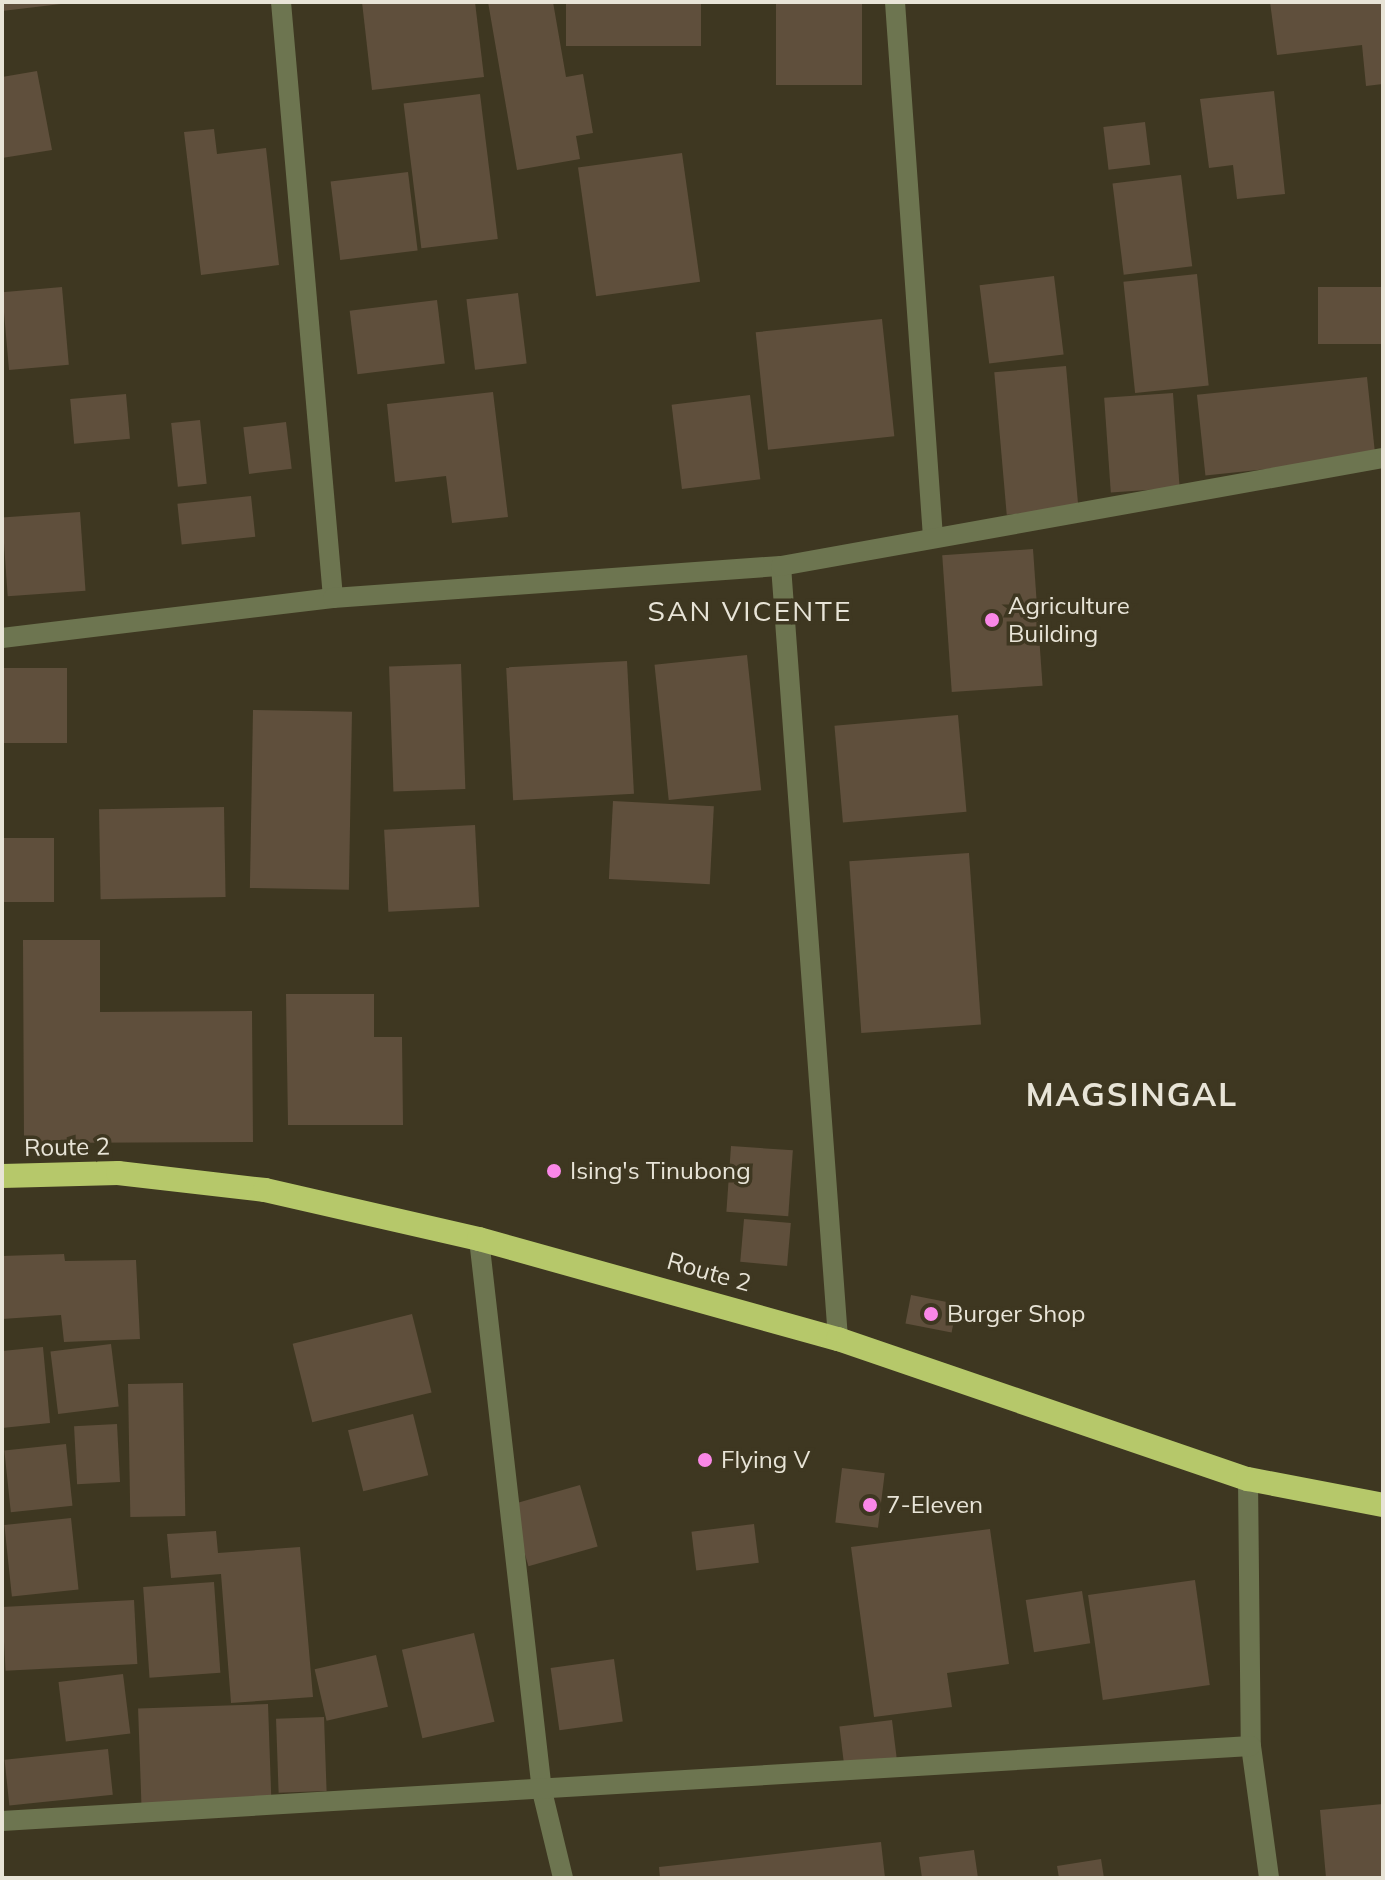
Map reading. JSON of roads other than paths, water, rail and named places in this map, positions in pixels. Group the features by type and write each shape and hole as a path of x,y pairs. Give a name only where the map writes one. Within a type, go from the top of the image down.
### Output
{"highway":[{"name":"Route 2","path":"2,1176 118,1173 265,1190 479,1239 838,1339 1248,1479 1383,1505"}],"street":[{"path":"281,2 333,598"},
{"path":"895,2 933,538"},
{"path":"2,638 333,598 781,566 1383,458"},
{"path":"781,566 838,1339"},
{"path":"479,1239 542,1791 563,1878"},
{"path":"1248,1479 1251,1746 1269,1878"},
{"path":"2,1821 542,1791 1251,1746"}],"place":[{"name":"Agriculture Building","path":"992,620"},
{"name":"Ising's Tinubong","path":"554,1171"},
{"name":"Burger Shop","path":"931,1314"},
{"name":"Flying V","path":"705,1460"},
{"name":"7-Eleven","path":"870,1505"}],"district":[{"name":"SAN VICENTE","path":"750,611"},
{"name":"MAGSINGAL","path":"1132,1094"}]}
